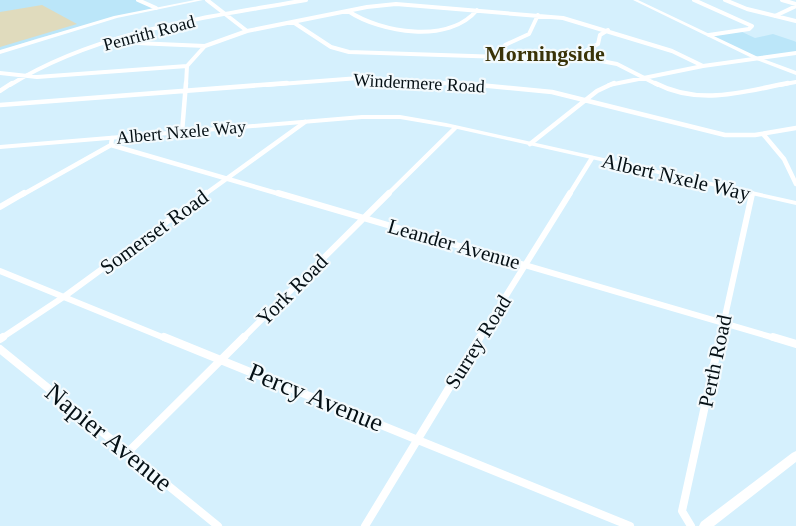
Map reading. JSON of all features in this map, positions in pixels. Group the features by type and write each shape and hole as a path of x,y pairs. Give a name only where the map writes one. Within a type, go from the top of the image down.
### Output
{"main road":[{"name":"Albert Nxele Way","path":"453,127 796,203"}],"street":[{"path":"138,0 156,8"},
{"path":"0,52 39,38 156,8 201,0"},
{"path":"207,0 247,31"},
{"name":"Penrith Road","path":"0,91 53,61 110,42 175,24 306,0"},
{"path":"450,8 454,0"},
{"path":"635,0 756,58 796,73"},
{"path":"694,0 752,26 749,29 710,35"},
{"path":"725,0 747,9 796,21"},
{"path":"782,0 796,5"},
{"path":"182,132 188,66 192,58 205,46 247,31 389,4 563,18 608,30 679,54 703,66"},
{"path":"775,16 796,5"},
{"path":"348,11 380,26 421,30 462,24 473,17 477,10"},
{"path":"505,58 505,45 529,34 538,15"},
{"path":"292,22 331,47 350,52 578,59 608,62 644,76 677,94 706,98 796,82"},
{"path":"578,59 580,54 598,44 600,35 608,30"},
{"path":"110,42 205,46"},
{"path":"530,144 611,84 703,66 796,53"},
{"path":"0,73 25,76 188,66"},
{"name":"Windermere Road","path":"0,105 359,78 400,79 538,90 712,133 737,136 796,128"},
{"name":"Albert Nxele Way","path":"0,147 112,142 182,132 362,117 406,118 453,127"},
{"name":"Somerset Road","path":"0,339 65,296 305,122"},
{"name":"York Road","path":"128,452 453,127"},
{"path":"763,134 784,159 796,184"},
{"path":"0,207 112,142"},
{"name":"Leander Avenue","path":"112,142 227,180 796,344"},
{"name":"Surrey Road","path":"366,526 417,439 592,158"},
{"name":"Perth Road","path":"691,526 682,511 752,194"},
{"name":"Percy Avenue","path":"0,271 223,359 630,526"},
{"name":"Napier Avenue","path":"0,349 218,526"},
{"path":"705,526 796,456"}],"shaded area":[{"path":"0,0 137,0 154,8 39,38 0,51"},
{"path":"42,5 77,24 0,47 0,12"},
{"path":"740,31 755,38 773,34 794,41 796,52 757,57 712,36"}],"district":[{"name":"Morningside","path":"545,53"}]}
